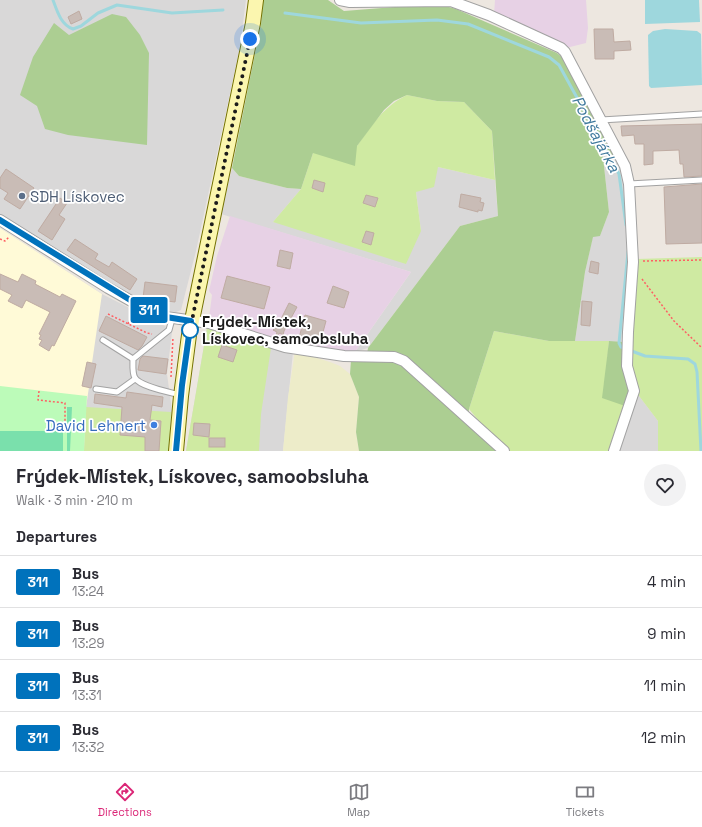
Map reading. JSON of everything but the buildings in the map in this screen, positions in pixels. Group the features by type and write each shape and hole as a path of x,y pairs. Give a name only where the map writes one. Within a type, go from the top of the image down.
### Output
{"main road":[{"path":"176,451 175,394 189,335 256,0"}],"street":[{"path":"340,0 350,2 451,1 489,15 561,48 565,52 625,166 629,184 634,262 627,344 627,366 634,391 614,451"},
{"path":"0,220 126,298 152,311 172,318 209,323 285,347 310,352 344,356 394,357 404,361 504,451"}],"lane":[{"path":"601,120 702,114"},
{"path":"629,184 702,180"},
{"path":"133,359 168,330 172,318"},
{"path":"103,340 133,359"},
{"path":"133,359 135,379"},
{"path":"135,379 148,386 175,394"},
{"path":"96,389 117,392 135,379"}],"path":[{"path":"0,239 4,242 6,241 12,232"},
{"path":"634,262 702,260"},
{"path":"633,272 643,280 674,321 702,348"},
{"path":"128,324 133,313"},
{"path":"168,330 172,334 173,342 175,394"},
{"path":"39,391 38,400 65,403 65,421"}],"shaded area":[{"path":"0,0 246,0 240,47 196,251 181,310 176,312 169,311 142,301 101,278 0,215"},
{"path":"495,0 586,0 588,28 586,43 566,48 494,15"},
{"path":"602,148 617,159 625,180 631,260 623,342 575,341 585,272 593,236 600,236 609,212"},
{"path":"438,167 495,180 498,216 460,226 368,348 355,352 411,272 221,214 232,168 239,176 287,188 301,189 273,222 421,231 416,192"},
{"path":"230,216 411,272 355,352 292,345 209,318 212,295 209,291 217,256"},
{"path":"0,228 102,294 165,326 172,332 167,374 172,411 170,451 0,451"},
{"path":"0,228 102,294 92,363 87,363 82,385 89,387 86,407 84,451 0,451"},
{"path":"207,328 293,352 283,451 186,451"},
{"path":"636,392 658,421 658,451 611,451"}],"green space":[{"path":"263,0 328,0 344,11 420,5 442,5 456,9 557,53 563,58 617,159 602,148 609,212 600,236 593,237 585,272 575,341 549,341 494,331 469,409 468,419 499,451 359,451 356,432 359,397 350,374 351,360 366,360 368,348 460,226 498,216 492,131 464,102 437,101 407,95 394,101 384,110 357,146 355,166 313,153 301,189 287,188 239,176 232,168 261,24"},
{"path":"112,14 126,17 140,35 149,53 147,145 68,135 45,129 37,106 20,95 33,57 54,23 69,35"},
{"path":"407,95 437,101 464,102 492,131 495,180 438,167 434,187 416,192 421,231 406,264 273,222 301,189 313,153 357,146 373,124 385,111 391,105"},
{"path":"702,257 702,451 658,451 658,421 636,392 630,366 637,259"},
{"path":"207,328 271,348 261,414 259,451 186,451"},
{"path":"494,331 549,341 609,341 607,362 628,407 611,451 507,451 494,439 469,409"},
{"path":"609,341 623,342 631,392 628,407 602,398"},
{"path":"295,351 340,366 350,374 359,397 356,432 359,451 283,451 288,397"},
{"path":"0,386 87,396 84,451 0,451"},
{"path":"67,407 72,407 70,451 67,451"},
{"path":"86,407 171,412 169,451 84,451"},
{"path":"0,431 63,431 63,451 0,451"}],"water":[{"path":"645,0 699,0 700,22 645,24"},
{"path":"665,29 697,31 701,34 702,85 651,88 649,86 648,35 653,31"}],"waterway":[{"name":"Podšajárka","path":"53,0 62,21 73,29 81,26 98,13 117,5 172,13 223,10"},
{"name":"Podšajárka","path":"285,13 361,23 437,20 468,24 549,57 559,65 619,174 626,225"},
{"name":"Podšajárka","path":"628,252 619,343 621,347 645,356 688,359 695,364 697,372 701,451"}],"bus line":[{"name":"311","path":"0,220 108,288 140,306 166,317 191,321 182,385 176,451"}],"place":[{"name":"SDH Lískovec","path":"22,196"},
{"name":"Frýdek-Místek, Lískovec, samoobsluha","path":"190,330"},
{"name":"David Lehnert","path":"154,425"}],"route":[{"path":"190,330 250,39"}]}
